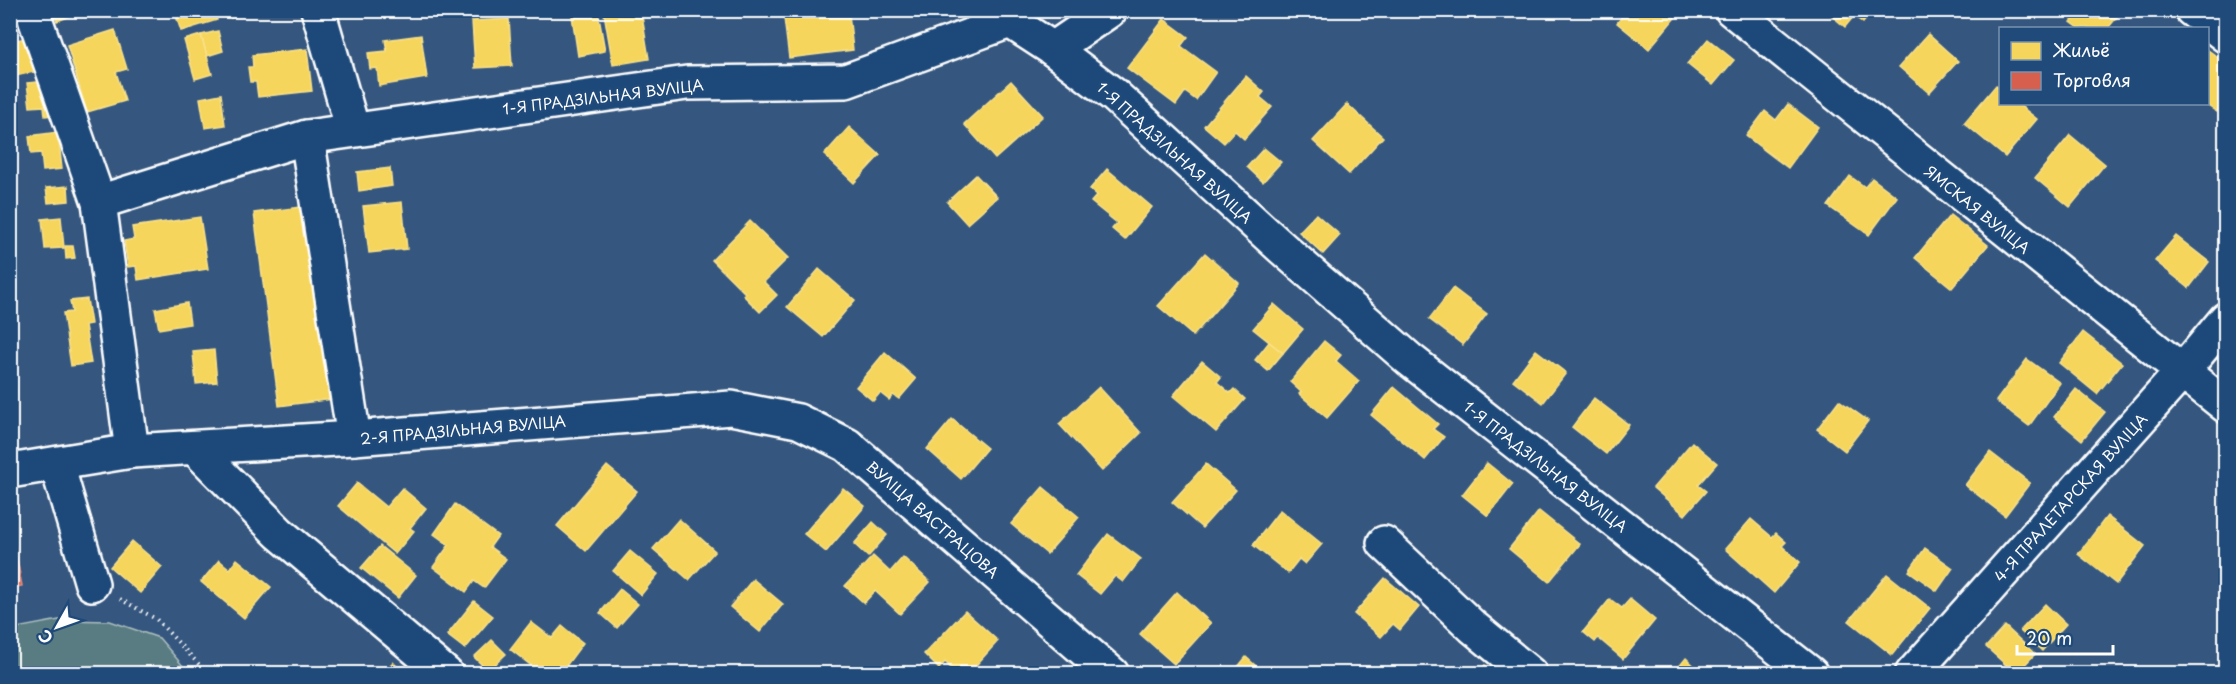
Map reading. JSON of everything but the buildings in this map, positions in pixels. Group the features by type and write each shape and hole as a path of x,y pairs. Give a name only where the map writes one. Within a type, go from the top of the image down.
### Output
{"street":[{"path":"32,10 99,202 132,451"},
{"path":"318,10 353,130"},
{"path":"1053,49 1110,10"},
{"name":"ЯМСКАЯ ВУЛІЦА","path":"1732,10 2181,374 2226,406"},
{"path":"2192,10 2226,36"},
{"name":"1-Я ПРАДЗІЛЬНАЯ ВУЛІЦА","path":"99,202 307,137 687,83 846,81 1008,16 1114,95 1282,248 1409,358 1811,674"},
{"path":"307,137 354,438"},
{"name":"4-Я ПРАЛЕТАРСКАЯ ВУЛІЦА","path":"1912,674 2181,374 2226,319"},
{"name":"2-Я ПРАДЗІЛЬНАЯ ВУЛІЦА","path":"10,471 132,451 354,438 731,408"},
{"name":"ВУЛІЦА ВАСТРАЦОВА","path":"731,408 798,420 847,445 1112,674"},
{"path":"195,447 279,533 446,674"},
{"path":"57,465 92,584"},
{"path":"1384,543 1473,627 1530,674"}],"path":[{"path":"92,584 156,619 208,674"}],"green space":[{"path":"59,620 110,621 159,638 189,673 11,673 11,629"}]}
